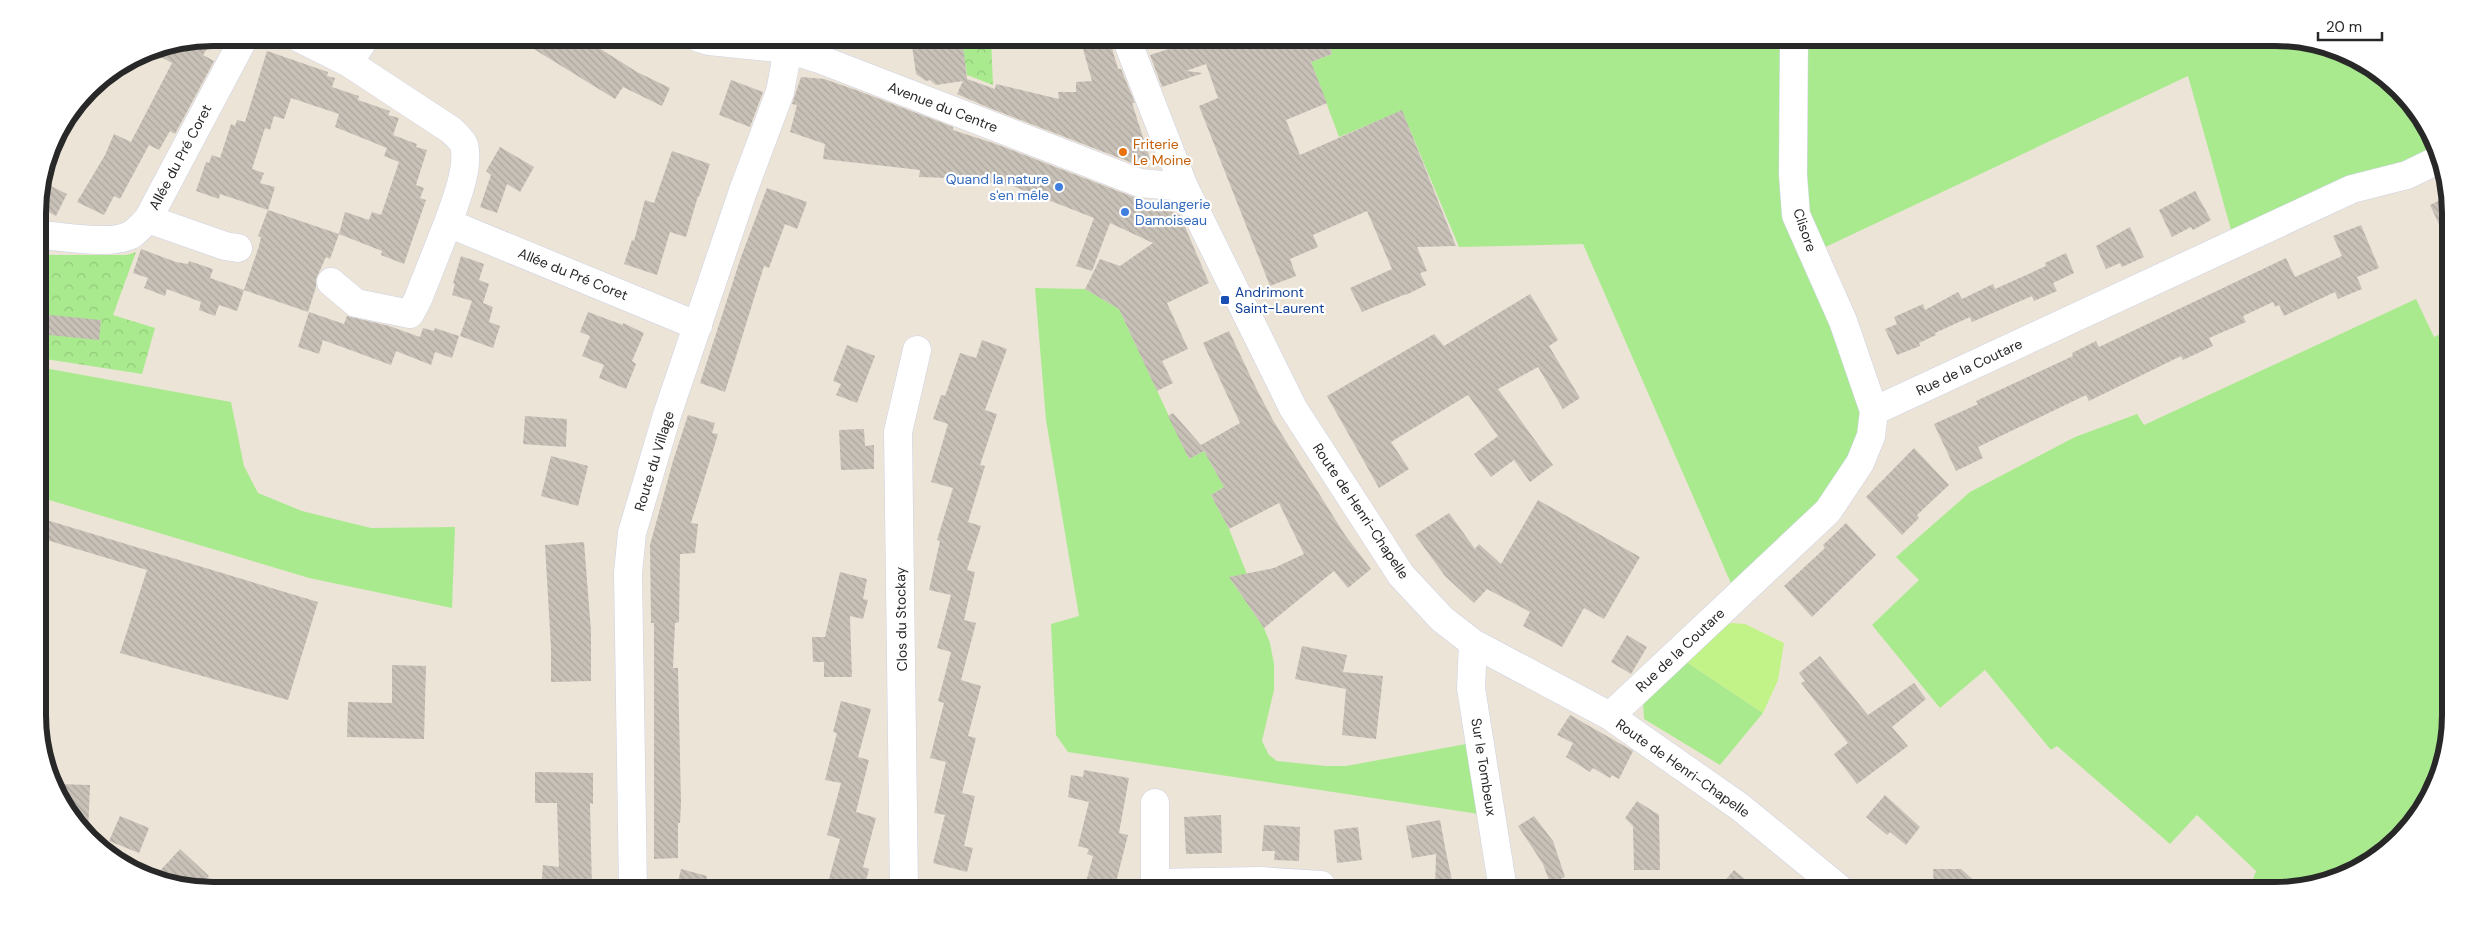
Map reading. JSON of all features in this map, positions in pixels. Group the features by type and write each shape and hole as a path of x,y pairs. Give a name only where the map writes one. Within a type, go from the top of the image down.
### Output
{"street":[{"name":"Allée du Pré Coret","path":"238,248 225,246 148,219 240,46"},
{"path":"324,46 339,51 451,130 463,144 465,161 458,196 418,299 410,314 356,302 331,282"},
{"name":"Route du Village","path":"633,882 628,582 632,532 698,326 780,92 788,46"},
{"name":"Avenue du Centre","path":"795,46 822,60 1140,183 1184,188"},
{"name":"Route de Henri-Chapelle","path":"1129,46 1184,188 1293,408 1401,575 1442,618 1473,643 1610,716 1740,807 1830,881"},
{"name":"Clisore","path":"1794,46 1793,175 1796,215 1844,321 1874,411"},
{"name":"Rue de la Coutare","path":"1610,716 1828,511 1860,463 1871,436 1874,411 2352,189 2407,175 2433,162"},
{"path":"47,235 112,240 131,235 148,219"},
{"name":"Allée du Pré Coret","path":"448,223 698,326"},
{"name":"Clos du Stockay","path":"904,882 898,432 918,350"},
{"name":"Sur le Tombeux","path":"1473,643 1471,688 1502,881"},
{"path":"1155,803 1155,882"},
{"path":"1250,882 1267,881"}],"green space":[{"path":"962,46 991,46 993,85 967,75"},
{"path":"1330,46 1787,46 1786,203 1864,397 1855,466 1733,588 1583,244 1459,247 1402,111 1339,137 1311,62 1332,54"},
{"path":"1803,46 2275,46 2296,48 2318,52 2349,63 2376,81 2393,95 2407,112 2419,130 2430,153 2233,237 2188,76 1817,251 1800,171"},
{"path":"136,252 113,315 155,328 142,374 47,359 47,255 127,255"},
{"path":"1035,288 1085,289 1119,309 1189,459 1204,451 1224,487 1211,495 1229,529 1247,574 1229,577 1264,628 1270,643 1274,664 1274,690 1262,741 1269,755 1277,761 1346,766 1466,744 1479,814 1068,752 1056,735 1051,624 1079,616 1046,420"},
{"path":"2416,299 2434,337 2442,333 2442,715 2436,758 2429,779 2419,798 2393,833 2358,859 2339,869 2318,876 2296,880 2252,881 2256,871 2197,815 2170,844 2057,746 2051,750 1985,670 1940,708 1872,625 1919,580 1896,557 1970,492 2075,437 2137,414 2144,425"},
{"path":"47,368 231,402 244,466 258,493 302,511 371,528 455,527 452,608 309,578 46,499"},
{"path":"1732,623 1745,624 1784,643 1778,680 1763,713 1685,661 1722,627"},
{"path":"1685,661 1763,713 1720,765 1644,719 1643,700"}],"building":[{"path":"529,46 596,46 637,72 670,88 662,106 623,87 615,99"},
{"path":"912,46 963,46 967,79 995,89 996,84 1059,99 1058,92 1076,92 1076,82 1092,81 1082,46 1111,46 1118,69 1121,69 1135,103 1132,103 1150,159 1143,167 957,94 963,81 936,85 916,74"},
{"path":"1178,46 1330,46 1332,54 1311,62 1327,103 1286,120 1300,155 1402,110 1456,246 1417,247 1427,271 1420,273 1426,285 1362,312 1350,288 1392,269 1367,211 1313,235 1318,247 1290,259 1296,276 1270,286 1199,106 1218,98 1206,64 1186,71 1203,73 1162,87 1150,55"},
{"path":"203,47 207,49 203,55 214,61 175,134 170,131 159,150 149,145 120,199 114,196 104,215 77,202 105,155 114,134 131,142 172,63 158,56"},
{"path":"267,51 328,72 327,76 335,78 332,87 359,96 358,100 390,111 388,115 399,118 393,135 417,144 416,147 427,150 416,185 424,188 420,198 426,200 404,264 381,255 382,251 339,234 345,212 369,220 372,212 381,215 399,162 384,156 387,148 335,127 339,114 291,98 284,119 274,116 270,130 265,128 252,169 264,173 260,183 275,187 268,210 220,194 219,199 196,191 206,162 209,163 212,155 220,158 231,124 235,126 237,120 245,122"},
{"path":"801,77 824,79 856,90 953,127 953,130 996,144 1180,215 1209,283 1167,303 1188,349 1162,361 1173,383 1157,391 1119,309 1085,289 1100,259 1120,266 1153,243 1110,223 1092,271 1076,266 1094,218 1013,186 950,178 919,177 920,170 823,159 825,144 790,132 797,105 792,104"},
{"path":"731,80 763,92 750,127 719,115"},
{"path":"500,147 534,167 520,192 507,184 497,213 480,207 491,175 486,171"},
{"path":"672,151 710,164 686,237 670,232 657,275 624,264 632,240 634,241 645,200 654,203"},
{"path":"49,185 67,194 56,216 47,211"},
{"path":"767,188 807,202 797,229 785,224 769,268 764,266 725,392 700,383 741,257"},
{"path":"2195,191 2211,220 2193,230 2191,227 2172,237 2159,210"},
{"path":"2441,200 2442,231 2430,205"},
{"path":"268,210 339,234 330,259 326,257 316,279 316,287 308,312 244,290 259,246 261,237 258,236"},
{"path":"2361,225 2379,268 2357,277 2362,289 2338,299 2335,292 2284,316 2279,305 2275,307 2273,302 2243,316 2246,322 2209,338 2213,346 2183,360 2181,356 2089,401 2086,395 1978,447 1983,458 1956,471 1934,424 1978,404 1976,401 2073,356 2072,353 2096,341 2099,347 2286,258 2295,277 2342,256 2333,236"},
{"path":"2130,227 2144,257 2122,267 2120,263 2106,269 2096,246"},
{"path":"141,249 176,262 188,264 189,261 213,269 210,278 244,290 237,311 219,305 215,316 199,310 201,302 167,289 165,296 144,288 148,278 133,273"},
{"path":"2066,253 2074,273 2053,283 2057,291 2034,301 2032,296 1972,322 1970,317 1935,333 1936,335 1919,343 1920,346 1897,355 1885,329 1897,324 1894,317 1923,304 1925,310 1958,292 1962,299 1993,284 1995,289 2046,266 2045,263"},
{"path":"461,256 484,264 479,280 489,284 483,303 493,307 489,322 500,326 493,348 460,336 472,301 452,295 455,284 453,283"},
{"path":"1530,294 1558,340 1549,346 1580,398 1563,409 1538,367 1498,389 1553,465 1530,482 1514,460 1491,477 1474,454 1498,436 1468,395 1391,442 1409,469 1379,488 1327,396 1434,334 1444,346"},
{"path":"309,312 344,324 347,316 389,326 420,337 423,328 434,331 435,328 459,336 452,358 435,352 431,365 396,351 391,365 323,340 319,354 298,347"},
{"path":"588,312 623,325 623,323 644,333 632,361 636,364 626,389 599,378 604,365 582,356 590,336 580,332"},
{"path":"47,315 101,320 99,340 47,335"},
{"path":"1229,331 1274,422 1345,535 1371,569 1348,588 1334,571 1264,628 1229,577 1274,568 1304,554 1279,503 1229,529 1211,495 1224,487 1204,451 1189,459 1168,416 1173,413 1201,445 1240,423 1203,343"},
{"path":"982,340 1007,349 985,410 997,414 980,465 985,466 968,522 981,526 967,570 975,572 964,620 976,623 961,680 981,686 968,736 976,738 962,793 975,796 964,846 973,848 967,872 933,863 945,815 934,813 946,762 930,758 944,703 938,701 951,652 937,648 951,595 929,590 940,541 937,540 953,488 931,482 948,424 933,419 941,395 945,396 960,353 976,358"},
{"path":"847,345 875,356 857,403 836,395 841,384 833,381"},
{"path":"688,415 715,423 712,433 718,434 691,523 698,524 695,553 680,554 679,622 675,623 673,668 678,668 681,803 680,823 678,823 678,858 654,859 654,623 651,623 650,545"},
{"path":"525,416 567,419 566,447 523,444"},
{"path":"864,429 865,446 874,445 874,469 841,470 839,430"},
{"path":"1914,448 1949,485 1917,515 1919,518 1902,535 1866,497"},
{"path":"551,456 588,466 578,506 541,496"},
{"path":"1538,500 1640,557 1604,619 1584,608 1562,647 1523,626 1530,612 1487,589 1474,603 1445,576 1415,535 1449,513 1475,549 1479,544 1501,564"},
{"path":"46,520 318,602 288,700 120,653 147,570 46,540"},
{"path":"1846,523 1876,555 1812,617 1784,586 1825,548 1823,545"},
{"path":"584,542 591,631 591,681 551,682 545,545"},
{"path":"840,572 867,579 863,599 868,600 863,619 850,616 852,677 824,677 824,662 813,662 812,637 825,637"},
{"path":"1627,635 1647,647 1631,674 1611,662"},
{"path":"1302,646 1347,655 1343,672 1383,676 1376,739 1342,735 1346,689 1295,679"},
{"path":"1820,656 1868,715 1914,683 1926,699 1892,727 1908,746 1857,784 1834,754 1848,743 1801,683 1805,681 1799,673"},
{"path":"392,665 426,666 424,739 347,737 348,702 392,703"},
{"path":"841,701 871,709 858,757 869,760 856,812 876,818 863,867 869,869 866,882 828,882 840,839 827,835 841,783 825,780 837,733 833,732"},
{"path":"1570,715 1633,751 1619,779 1612,775 1610,778 1593,768 1590,772 1566,757 1573,743 1557,735"},
{"path":"1084,770 1129,778 1119,833 1128,835 1116,882 1086,882 1093,856 1087,854 1089,849 1078,846 1089,802 1068,797 1071,775 1083,777"},
{"path":"535,772 593,773 593,804 590,803 592,882 542,882 543,865 559,867 557,803 535,803"},
{"path":"61,784 90,785 88,825 74,807"},
{"path":"1885,795 1920,827 1906,845 1890,832 1887,835 1866,817"},
{"path":"1637,801 1659,815 1660,870 1634,870 1633,826 1625,818"},
{"path":"1221,815 1222,853 1186,854 1184,817"},
{"path":"120,816 149,828 139,853 109,841"},
{"path":"1534,816 1553,841 1565,877 1549,881 1543,864 1518,826"},
{"path":"1440,820 1452,881 1435,881 1436,854 1412,858 1406,826"},
{"path":"1264,825 1300,827 1299,861 1274,860 1275,851 1262,851"},
{"path":"1358,827 1362,860 1337,863 1334,830"},
{"path":"180,849 209,876 204,881 159,872"},
{"path":"681,869 707,876 706,882 678,882"},
{"path":"1933,869 1961,869 1975,881 1934,881"},
{"path":"1734,870 1748,881 1724,881"}],"place":[{"name":"Friterie Le Moine","path":"1123,152"},
{"name":"Quand la nature s'en mêle","path":"1059,187"},
{"name":"Boulangerie Damoiseau","path":"1125,212"},
{"name":"Andrimont Saint-Laurent","path":"1225,300"}]}
